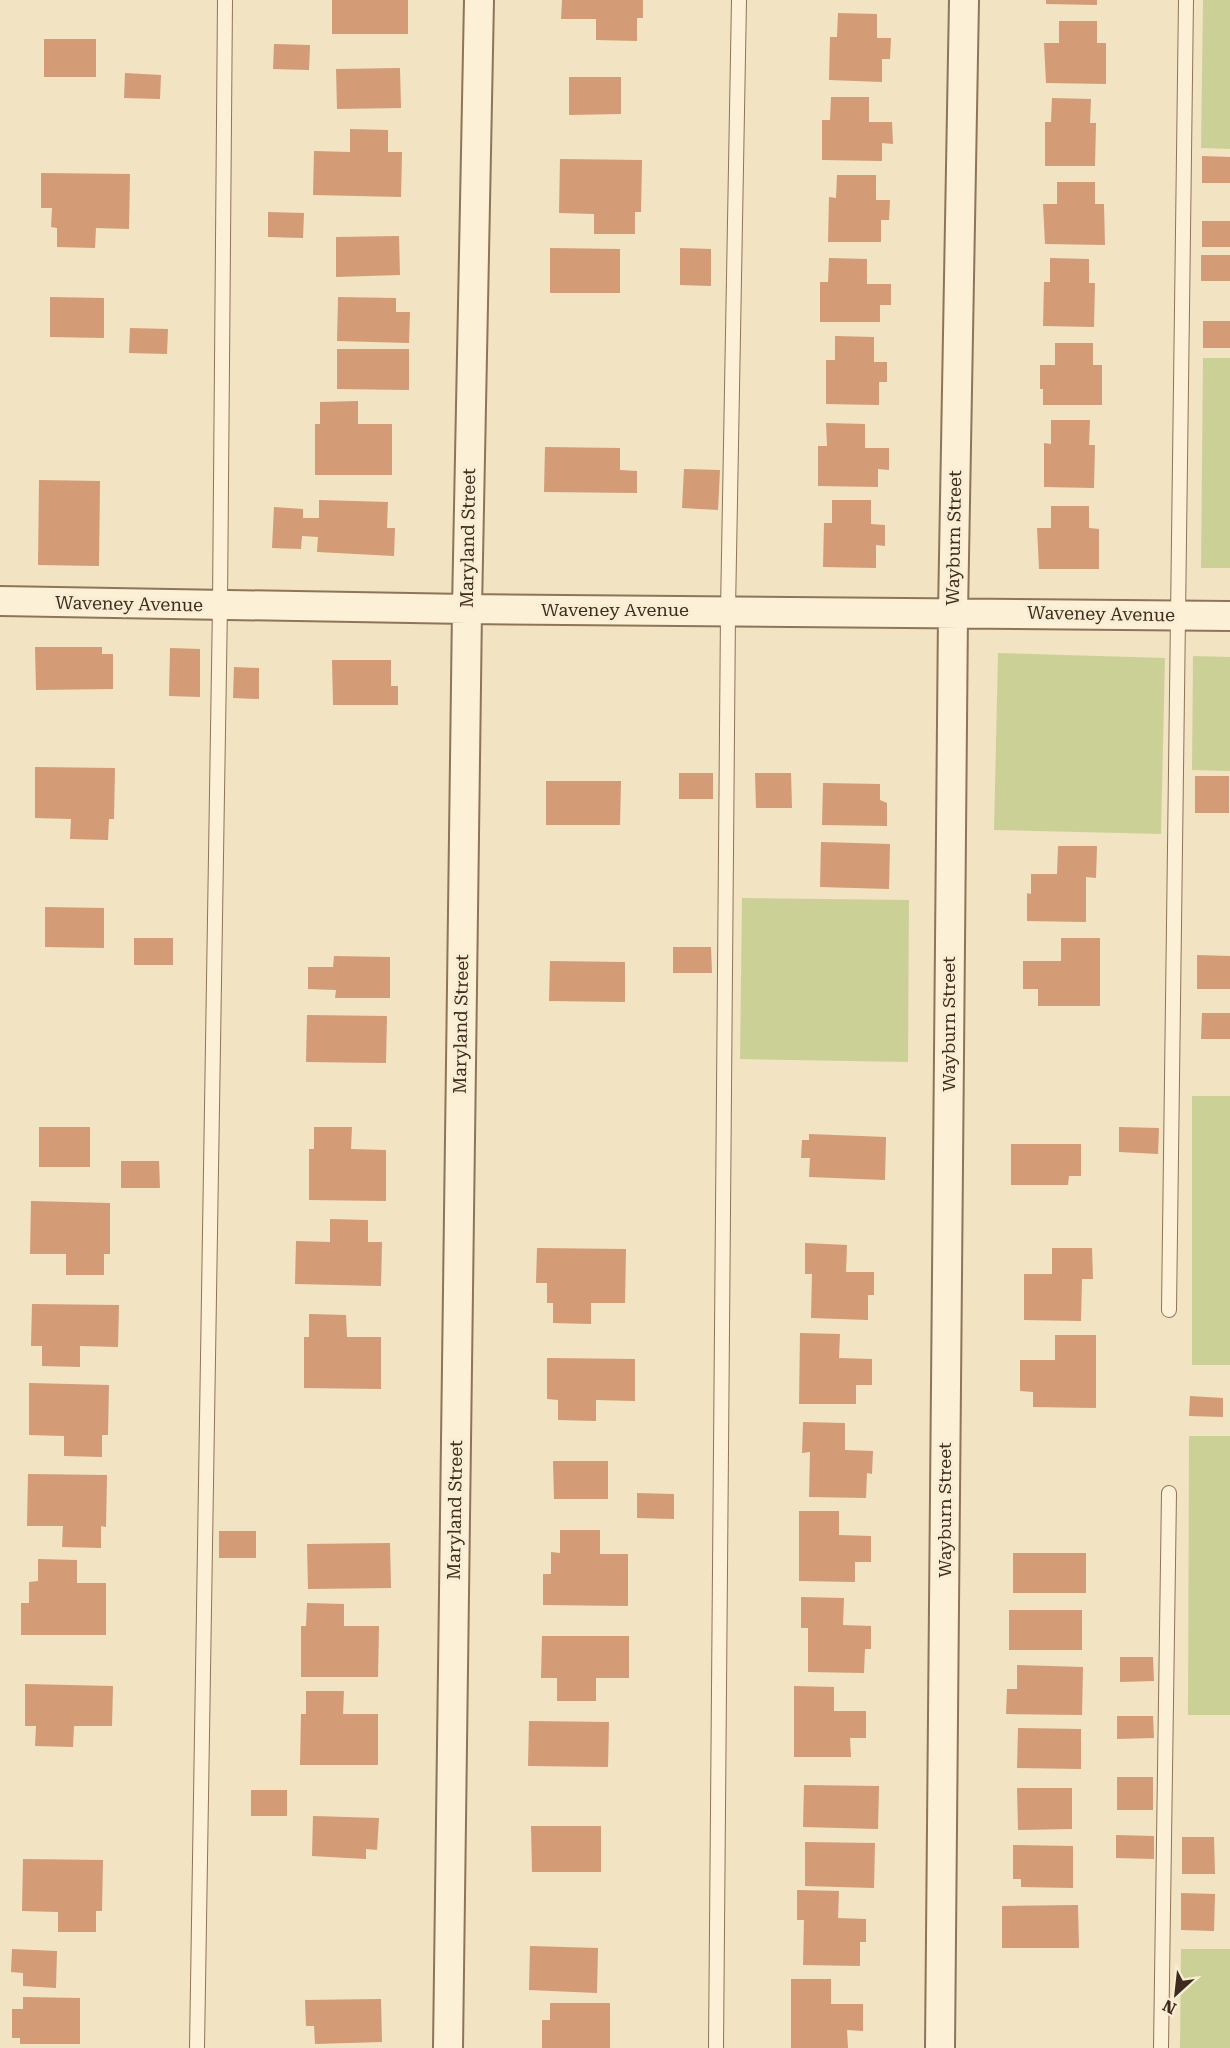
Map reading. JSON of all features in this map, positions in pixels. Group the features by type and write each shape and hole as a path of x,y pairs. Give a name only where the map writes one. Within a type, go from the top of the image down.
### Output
{"street":[{"name":"Maryland Street","path":"448,2048 467,609 479,0"},
{"name":"Wayburn Street","path":"940,2048 953,613 964,0"},
{"name":"Waveney Avenue","path":"0,601 467,609 1230,616"}],"lane":[{"path":"197,2048 220,605 225,0"},
{"path":"716,2048 728,611 739,0"},
{"path":"1169,1310 1186,0"},
{"path":"1161,2048 1169,1493"}],"green space":[{"path":"1203,0 1230,0 1230,149 1201,148"},
{"path":"1203,358 1230,358 1230,568 1201,568"},
{"path":"998,653 1165,658 1161,834 994,830"},
{"path":"1193,656 1230,657 1230,771 1192,770"},
{"path":"742,898 909,900 908,1062 740,1059"},
{"path":"1192,1096 1230,1096 1230,1365 1192,1365"},
{"path":"1189,1436 1230,1436 1230,1715 1188,1715"},
{"path":"1181,1949 1230,1949 1230,2048 1180,2048"}],"building":[{"path":"332,0 408,0 408,34 332,34"},
{"path":"562,0 643,0 643,18 637,18 637,41 596,40 596,19 561,19"},
{"path":"1046,0 1097,0 1097,5 1046,4"},
{"path":"838,13 877,14 877,38 891,38 890,59 882,59 882,82 829,80 830,37 837,37"},
{"path":"1059,21 1097,21 1097,43 1106,43 1106,84 1046,83 1044,43 1059,43"},
{"path":"44,39 96,39 96,77 44,77"},
{"path":"274,44 310,45 309,70 273,69"},
{"path":"400,68 401,108 337,109 336,69"},
{"path":"125,73 161,75 160,99 124,98"},
{"path":"569,77 621,77 621,114 569,115"},
{"path":"831,97 869,97 869,122 892,122 893,144 882,143 882,161 822,160 822,120 830,120"},
{"path":"1052,98 1091,99 1090,123 1096,123 1095,166 1045,166 1045,122 1051,122"},
{"path":"350,129 388,130 388,152 402,152 401,197 313,195 314,151 350,152"},
{"path":"1202,156 1230,157 1230,183 1202,183"},
{"path":"560,159 642,160 641,212 635,212 635,234 594,234 594,214 559,213"},
{"path":"41,173 130,174 129,229 96,228 95,248 57,247 57,228 51,227 52,208 41,208"},
{"path":"837,175 876,175 876,200 890,200 889,220 881,220 881,242 828,242 829,197 836,198"},
{"path":"1057,182 1095,182 1095,204 1104,204 1105,245 1045,244 1043,204 1057,204"},
{"path":"268,212 304,213 303,238 268,237"},
{"path":"1202,221 1230,221 1230,247 1202,247"},
{"path":"399,236 400,275 336,277 336,237"},
{"path":"550,248 620,249 620,293 550,293"},
{"path":"680,248 711,249 711,286 680,285"},
{"path":"1201,255 1230,255 1230,281 1201,281"},
{"path":"829,258 867,259 867,284 891,284 891,305 880,305 880,322 820,322 820,282 828,282"},
{"path":"1050,258 1089,259 1089,283 1095,283 1094,327 1043,326 1044,282 1050,282"},
{"path":"50,297 104,298 104,338 50,337"},
{"path":"338,297 396,298 396,312 410,312 409,343 337,341"},
{"path":"1203,321 1230,321 1230,348 1203,348"},
{"path":"130,328 168,329 167,354 129,353"},
{"path":"835,336 874,337 874,362 887,362 887,382 879,382 879,405 826,404 826,360 835,360"},
{"path":"1055,343 1093,343 1093,365 1102,365 1102,405 1043,405 1040,365 1055,365"},
{"path":"337,349 409,349 409,390 337,389"},
{"path":"358,401 358,424 392,424 392,475 315,475 315,424 320,424 320,402"},
{"path":"1051,420 1090,420 1089,445 1095,445 1094,488 1044,487 1044,443 1051,444"},
{"path":"826,423 865,424 865,448 889,448 889,470 878,469 878,487 818,486 818,446 827,446"},
{"path":"545,447 620,448 620,470 637,471 637,493 544,492"},
{"path":"684,469 720,470 718,510 682,508"},
{"path":"39,480 100,481 99,566 38,565"},
{"path":"319,500 388,502 387,528 395,528 394,556 317,552 318,537 302,536 301,549 272,548 274,507 303,509 303,518 319,518"},
{"path":"832,500 871,500 871,524 885,525 885,546 876,545 876,568 823,567 824,523 832,523"},
{"path":"1051,506 1089,506 1089,528 1099,529 1099,569 1039,569 1037,528 1051,528"},
{"path":"35,647 102,647 102,654 113,654 113,689 36,690"},
{"path":"170,648 200,649 200,697 169,696"},
{"path":"332,660 391,660 391,686 398,686 398,705 333,705"},
{"path":"234,667 259,668 259,699 233,698"},
{"path":"35,767 115,768 114,819 109,819 108,840 70,839 71,819 35,818"},
{"path":"679,773 713,773 713,799 679,799"},
{"path":"755,773 791,773 792,808 756,808"},
{"path":"1195,776 1229,776 1229,813 1195,813"},
{"path":"546,781 621,781 620,825 546,825"},
{"path":"823,783 880,784 880,800 887,803 887,826 822,825"},
{"path":"821,842 890,844 889,889 820,887"},
{"path":"1058,846 1097,846 1096,878 1086,877 1086,922 1027,921 1027,893 1031,894 1031,874 1057,874"},
{"path":"45,907 104,908 104,948 45,947"},
{"path":"134,938 173,938 173,965 134,965"},
{"path":"1061,938 1100,938 1100,1006 1038,1006 1038,989 1023,989 1023,961 1061,961"},
{"path":"673,947 711,947 712,973 673,973"},
{"path":"1197,955 1230,956 1230,989 1197,989"},
{"path":"334,956 390,957 390,998 335,998 336,990 308,989 308,967 333,967"},
{"path":"550,961 625,962 625,1002 549,1001"},
{"path":"1202,1013 1230,1013 1230,1039 1201,1039"},
{"path":"307,1015 387,1016 386,1063 306,1062"},
{"path":"39,1127 90,1127 90,1167 39,1167"},
{"path":"314,1127 352,1127 351,1149 386,1150 386,1201 309,1200 309,1149 314,1149"},
{"path":"1119,1127 1159,1128 1158,1154 1119,1152"},
{"path":"809,1134 886,1137 885,1180 809,1177 810,1158 801,1158 802,1140 809,1140"},
{"path":"1011,1144 1081,1144 1081,1176 1069,1176 1068,1185 1011,1185"},
{"path":"121,1161 159,1161 160,1188 121,1188"},
{"path":"31,1201 110,1203 110,1254 104,1254 104,1275 66,1275 66,1254 30,1254"},
{"path":"330,1219 368,1220 368,1242 382,1242 381,1286 295,1284 296,1241 330,1242"},
{"path":"805,1243 847,1245 846,1272 874,1272 874,1295 868,1295 868,1320 811,1318 812,1274 805,1274"},
{"path":"537,1248 626,1249 625,1303 591,1303 591,1324 553,1323 553,1303 547,1303 547,1283 536,1283"},
{"path":"1052,1248 1092,1248 1093,1279 1082,1279 1081,1321 1024,1320 1024,1274 1052,1274"},
{"path":"32,1304 119,1305 118,1347 80,1346 80,1367 42,1366 42,1346 31,1346"},
{"path":"309,1314 346,1315 347,1337 381,1337 381,1389 304,1388 304,1337 309,1337"},
{"path":"800,1333 840,1334 839,1358 872,1359 872,1385 856,1385 856,1404 799,1404"},
{"path":"1055,1335 1096,1335 1096,1408 1033,1407 1033,1392 1020,1391 1020,1360 1055,1360"},
{"path":"547,1358 635,1359 635,1401 596,1400 596,1421 558,1420 558,1400 547,1399"},
{"path":"29,1383 109,1385 108,1435 102,1435 102,1457 64,1456 64,1436 29,1435"},
{"path":"1190,1396 1223,1398 1223,1417 1189,1416"},
{"path":"803,1422 845,1423 845,1450 873,1451 872,1474 867,1473 866,1498 809,1497 810,1452 802,1453"},
{"path":"553,1461 608,1461 608,1499 554,1499"},
{"path":"28,1474 107,1475 106,1527 101,1526 101,1548 62,1547 63,1526 27,1526"},
{"path":"637,1493 674,1494 674,1519 637,1518"},
{"path":"799,1511 839,1511 839,1535 871,1536 871,1562 855,1562 855,1582 799,1581"},
{"path":"560,1530 600,1530 600,1554 628,1554 628,1606 543,1605 543,1574 551,1574 551,1552 560,1553"},
{"path":"219,1531 256,1531 256,1558 219,1558"},
{"path":"390,1543 391,1588 308,1589 307,1544"},
{"path":"1013,1553 1086,1553 1086,1593 1013,1593"},
{"path":"38,1559 77,1560 77,1583 106,1583 106,1635 21,1635 21,1603 29,1603 29,1582 38,1581"},
{"path":"801,1597 844,1598 843,1625 871,1626 871,1649 865,1649 864,1673 808,1672 808,1628 801,1628"},
{"path":"307,1603 344,1604 344,1626 379,1626 378,1677 301,1677 301,1626 306,1626"},
{"path":"1009,1610 1082,1610 1082,1650 1009,1650"},
{"path":"542,1636 629,1636 629,1678 596,1678 596,1701 557,1701 557,1678 541,1678"},
{"path":"1120,1657 1153,1657 1154,1681 1120,1682"},
{"path":"1017,1665 1083,1667 1082,1715 1006,1714 1007,1689 1017,1689"},
{"path":"25,1684 113,1686 112,1726 74,1726 73,1747 35,1746 36,1726 25,1726"},
{"path":"794,1686 834,1687 834,1711 866,1711 866,1738 850,1738 851,1757 794,1757"},
{"path":"306,1691 344,1691 343,1714 378,1714 378,1765 300,1765 301,1714 306,1714"},
{"path":"1117,1716 1153,1716 1154,1738 1117,1739"},
{"path":"529,1721 609,1722 608,1767 528,1766"},
{"path":"1018,1728 1081,1729 1081,1769 1017,1768"},
{"path":"1117,1777 1153,1777 1153,1810 1117,1810"},
{"path":"804,1785 879,1786 878,1829 803,1827"},
{"path":"1017,1788 1072,1788 1072,1829 1018,1830"},
{"path":"251,1790 287,1790 287,1816 251,1816"},
{"path":"313,1816 379,1818 377,1850 366,1849 366,1859 312,1856"},
{"path":"531,1826 601,1826 601,1872 532,1872"},
{"path":"1116,1835 1154,1836 1154,1859 1116,1858"},
{"path":"1182,1837 1214,1837 1215,1874 1182,1874"},
{"path":"805,1842 875,1843 874,1888 805,1886"},
{"path":"1013,1845 1073,1846 1073,1888 1021,1887 1021,1879 1013,1879"},
{"path":"23,1859 103,1860 102,1911 96,1911 96,1932 58,1932 58,1912 22,1911"},
{"path":"797,1890 839,1891 838,1918 866,1919 866,1942 860,1942 860,1966 803,1965 804,1920 797,1920"},
{"path":"1181,1893 1215,1894 1214,1931 1181,1930"},
{"path":"1078,1905 1079,1948 1002,1948 1002,1906"},
{"path":"530,1946 598,1948 597,1993 529,1990"},
{"path":"12,1949 57,1951 56,1988 23,1986 23,1973 11,1972"},
{"path":"791,1979 831,1979 831,2004 863,2004 863,2031 847,2030 848,2048 791,2048"},
{"path":"23,1997 80,1998 80,2044 20,2044 20,2038 12,2038 12,2009 23,2009"},
{"path":"381,1999 382,2042 315,2044 314,2026 306,2026 305,2000"},
{"path":"550,2003 610,2003 610,2048 542,2048 542,2020 550,2020"}]}
